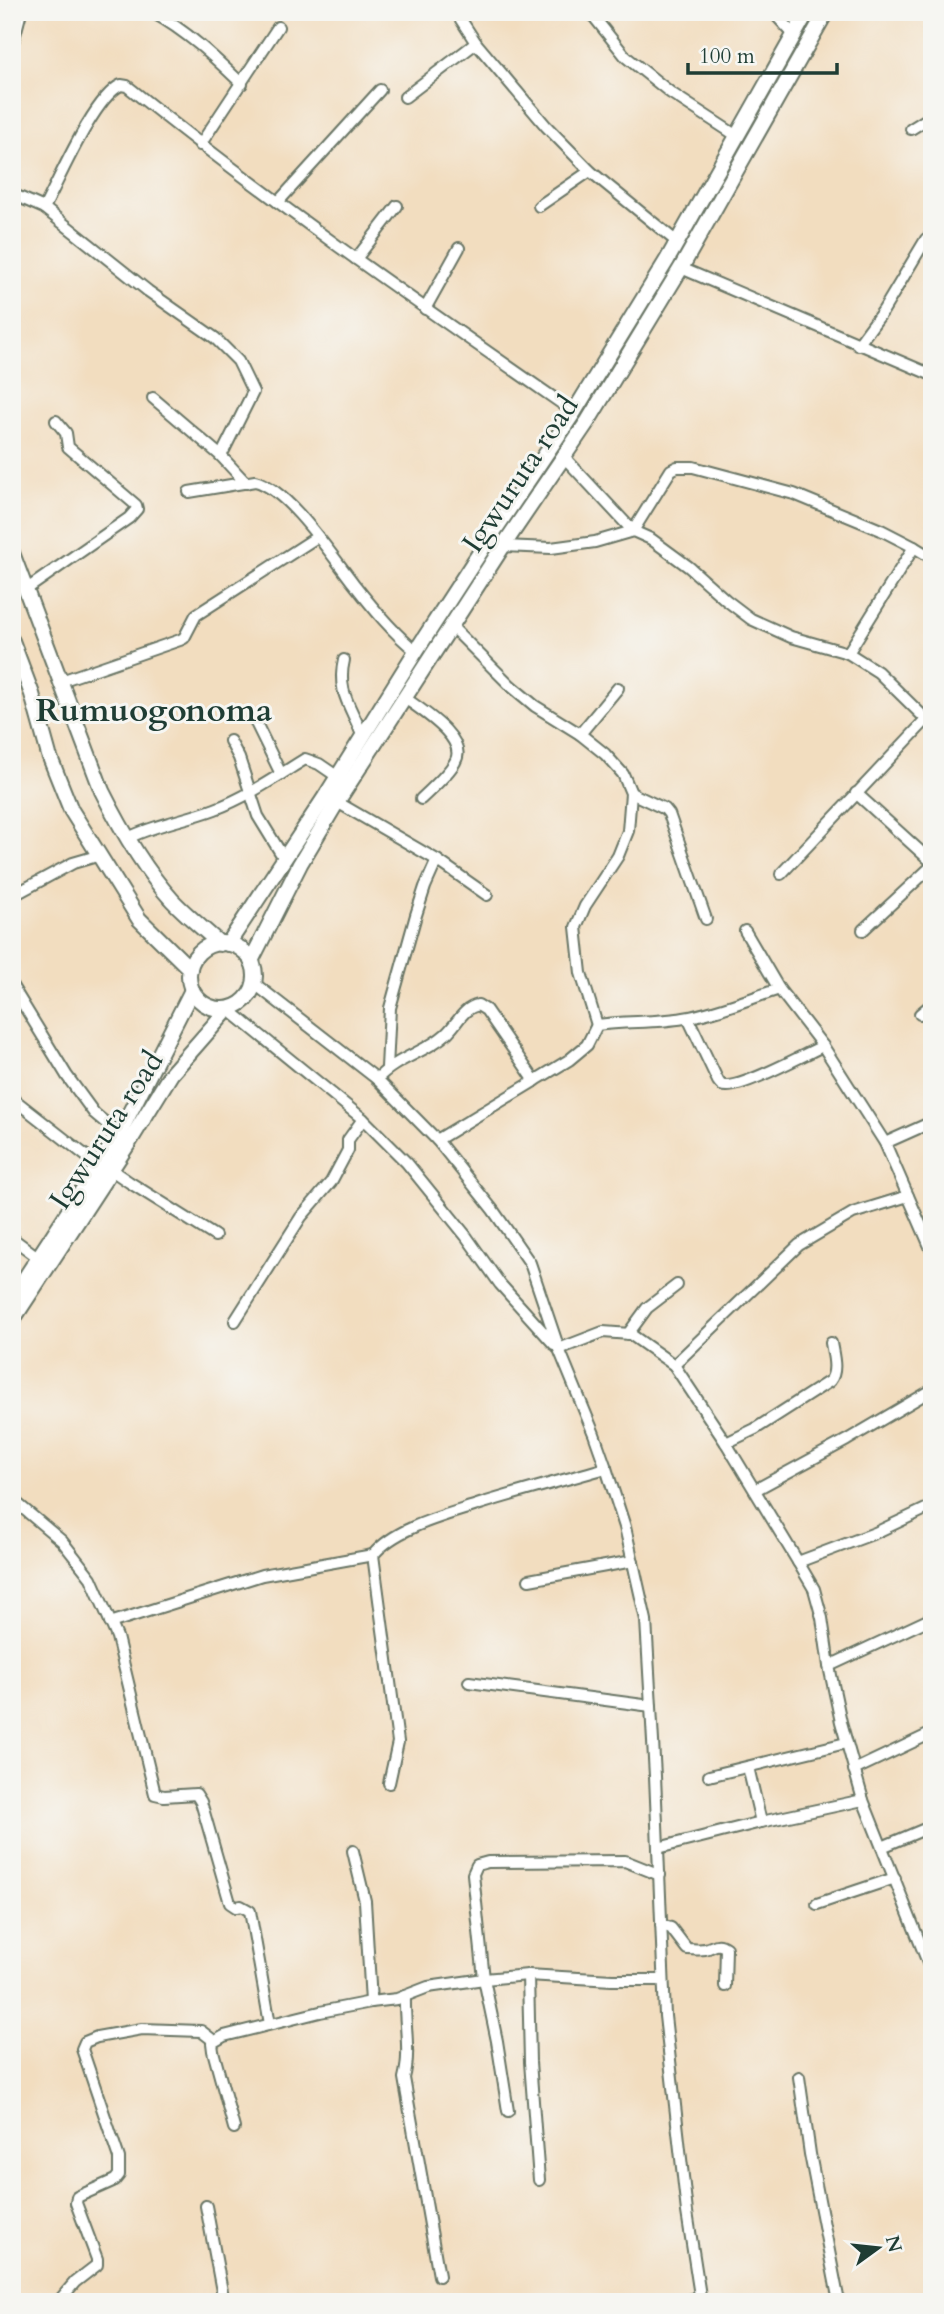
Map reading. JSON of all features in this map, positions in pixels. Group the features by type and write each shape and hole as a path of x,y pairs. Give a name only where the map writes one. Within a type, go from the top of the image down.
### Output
{"main road":[{"name":"Igwuruta road","path":"224,944 285,860 416,651 574,412 677,242 807,12"},
{"name":"Igwuruta road","path":"251,961 300,864 337,802 564,457 681,268 826,12"},
{"path":"12,553 102,791 128,838 173,902 224,944 239,948 251,961 255,984 249,997 239,1005 217,1009 207,1006 192,990 190,970 197,956 206,948 224,944"},
{"path":"12,641 32,694 49,755 71,810 97,856 139,919 190,970"},
{"name":"Igwuruta road","path":"12,1321 105,1168 119,1134 192,990"},
{"name":"Igwuruta road","path":"12,1298 171,1074 228,1009"}],"street":[{"path":"12,46 21,12"},
{"path":"152,12 173,23 201,44 242,85"},
{"path":"456,12 476,43 546,126 590,171 677,242"},
{"path":"590,12 626,57 671,93 737,136"},
{"path":"773,12 794,35"},
{"path":"200,145 278,27"},
{"path":"405,97 476,43"},
{"path":"44,208 97,106 114,88 127,86 200,145 356,259 574,412"},
{"path":"278,202 380,90"},
{"path":"911,129 932,116"},
{"path":"539,206 590,171"},
{"path":"12,194 44,208 148,290 215,338 238,361 253,392 221,456"},
{"path":"356,259 397,206"},
{"path":"858,345 883,311 926,239"},
{"path":"425,309 459,248"},
{"path":"681,268 932,375"},
{"path":"153,398 221,456 246,482"},
{"path":"27,589 129,518 137,509 136,505 68,447 66,433 56,421"},
{"path":"564,457 632,531 651,539 689,566 751,619 791,637 848,653 878,672 929,723 856,793 781,874"},
{"path":"503,546 551,548 594,542 632,531 671,470 677,467 693,467 794,494 914,547 932,558"},
{"path":"189,492 255,481 265,484 302,518 356,586 416,651"},
{"path":"61,681 180,640 187,633 196,615 317,537"},
{"path":"848,653 914,547"},
{"path":"437,1140 569,1060 587,1045 597,1025 581,973 576,927 585,906 618,856 628,831 631,793 622,774 605,754 580,734 535,706 452,627"},
{"path":"344,660 340,675 343,695 363,738"},
{"path":"580,734 618,688"},
{"path":"405,698 449,732 458,754 455,762 421,799"},
{"path":"253,717 281,774"},
{"path":"230,741 239,758 258,816 285,860"},
{"path":"128,838 172,820 214,810 249,793 305,759 310,759 338,777"},
{"path":"631,793 665,809 669,814 706,919"},
{"path":"856,793 932,864 863,930"},
{"path":"337,802 437,860 487,895"},
{"path":"12,897 73,863 97,856"},
{"path":"387,1068 390,1008 422,897 437,860"},
{"path":"745,931 779,989 823,1045 886,1143 928,1235 932,1251"},
{"path":"255,984 377,1079 437,1140 494,1210 530,1263 559,1349 606,1468 633,1561 646,1620 669,2056 700,2300 679,2302"},
{"path":"12,986 87,1104 119,1134"},
{"path":"597,1025 688,1018 779,989"},
{"path":"920,1014 932,1004"},
{"path":"377,1079 387,1068 445,1035 470,1007 478,1005 486,1010 535,1081"},
{"path":"228,1009 363,1119 407,1163 450,1215 500,1284 559,1349"},
{"path":"688,1018 718,1081 727,1086 742,1083 823,1045"},
{"path":"12,1098 105,1168 215,1236"},
{"path":"235,1321 301,1217 331,1182 348,1150 348,1140 363,1119"},
{"path":"886,1143 932,1122"},
{"path":"674,1365 799,1245 853,1213 908,1196"},
{"path":"12,1238 39,1258"},
{"path":"628,1334 647,1308 677,1285"},
{"path":"559,1349 603,1332 628,1334 674,1365 726,1443 799,1562 814,1588 846,1743 863,1800 932,1973"},
{"path":"726,1443 755,1429 830,1381 834,1376 831,1343"},
{"path":"755,1490 932,1390"},
{"path":"389,1783 398,1741 373,1555 378,1548 415,1527 522,1491 606,1468"},
{"path":"12,1499 62,1541 91,1578 117,1637 155,1794 196,1794 201,1802 230,1903 250,1910 270,2024"},
{"path":"799,1562 876,1533 932,1506"},
{"path":"110,1623 262,1575 373,1555"},
{"path":"529,1580 633,1561"},
{"path":"829,1666 932,1618"},
{"path":"469,1682 651,1706"},
{"path":"854,1770 932,1733"},
{"path":"709,1776 846,1743"},
{"path":"748,1767 761,1822"},
{"path":"658,1848 863,1800"},
{"path":"882,1847 932,1826"},
{"path":"353,1851 365,1901 371,2002"},
{"path":"508,2111 484,1979 473,1874 477,1865 488,1862 625,1861 660,1875"},
{"path":"817,1904 895,1878"},
{"path":"662,1925 671,1928 687,1949 707,1949 715,1944 726,1948 724,1986"},
{"path":"919,1939 932,1934"},
{"path":"234,2128 212,2043 224,2036 405,1996 428,1987 484,1979 528,1975 663,1980"},
{"path":"528,1975 530,2062 539,2180"},
{"path":"405,1996 408,2061 404,2078 439,2276"},
{"path":"58,2302 75,2282 97,2265 76,2203 77,2197 115,2180 119,2175 119,2158 82,2049 85,2042 97,2037 142,2029 201,2031 214,2041"},
{"path":"799,2077 810,2154 839,2302"},
{"path":"206,2206 225,2302"}],"district":[{"name":"Rumuogonoma","path":"154,709"}]}
